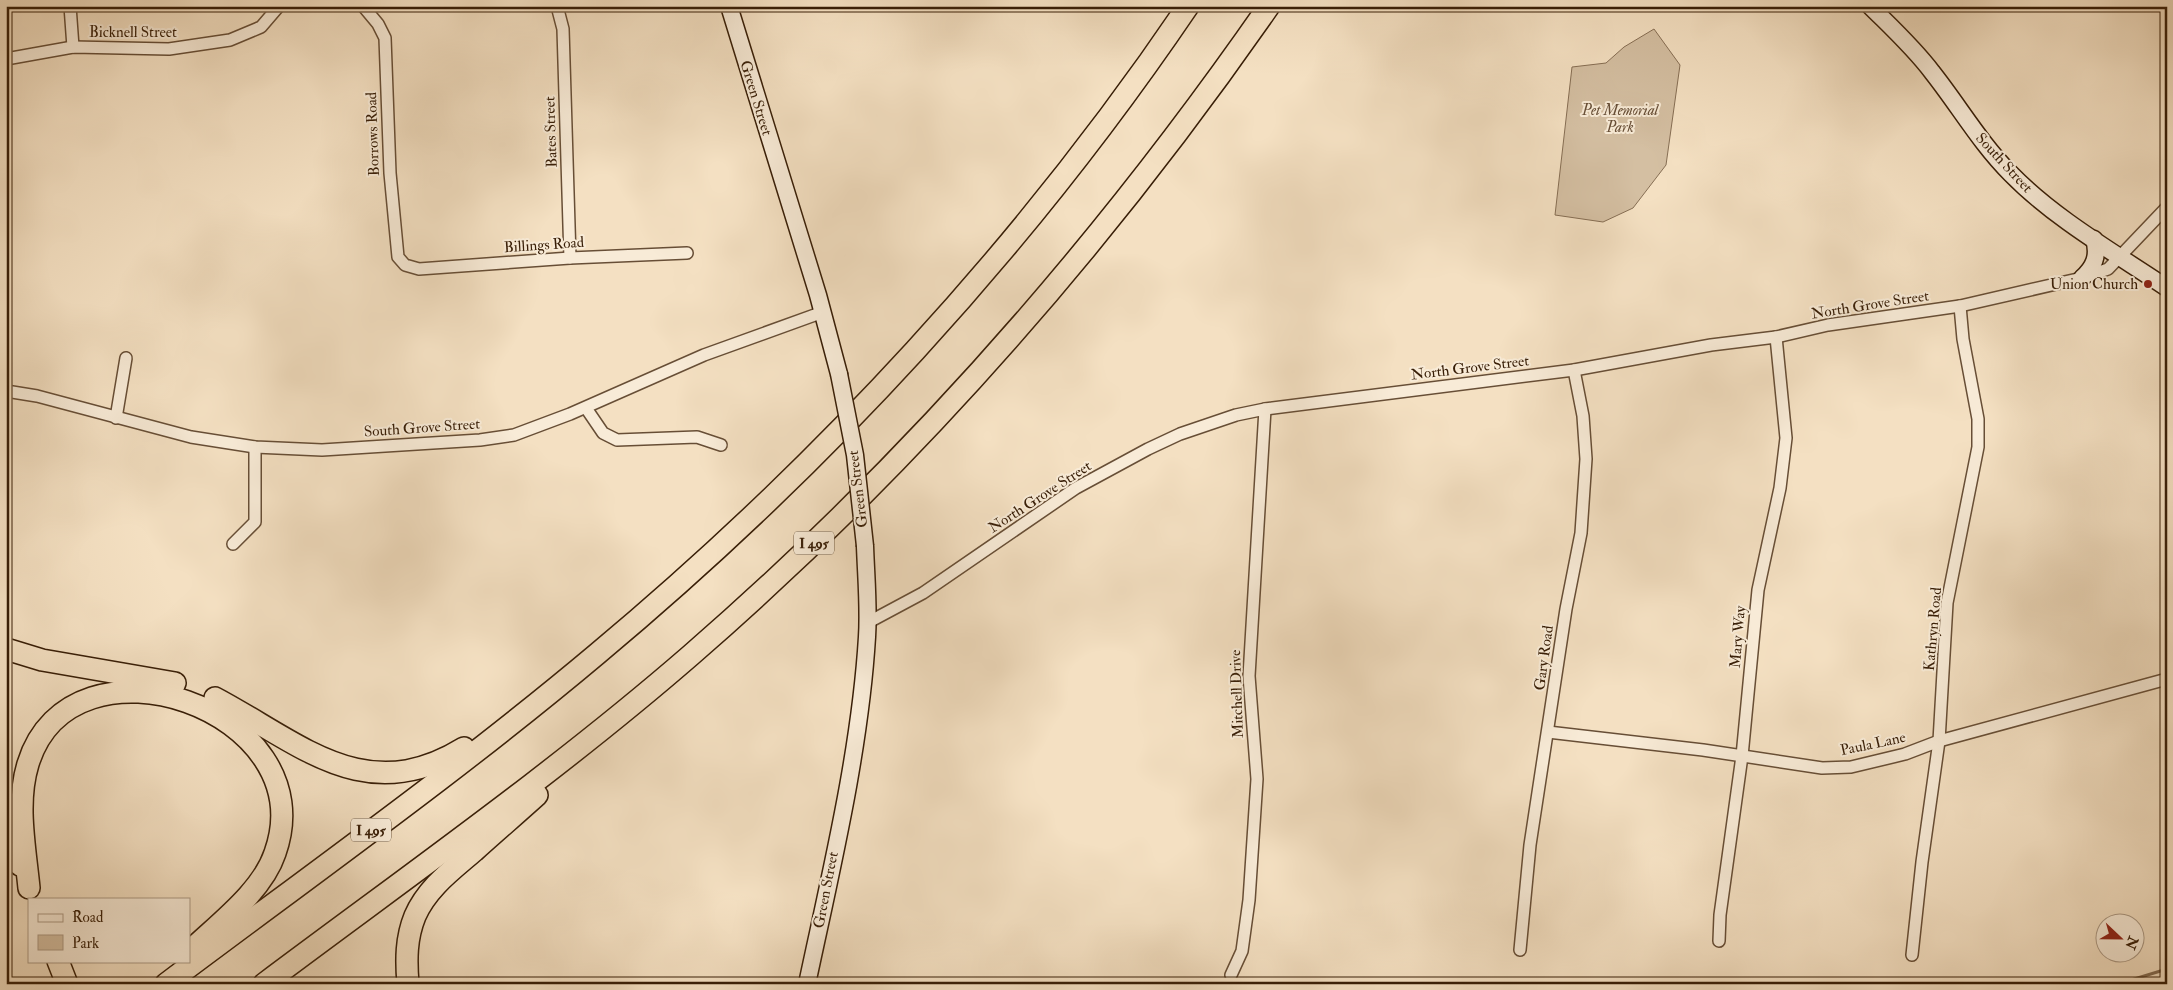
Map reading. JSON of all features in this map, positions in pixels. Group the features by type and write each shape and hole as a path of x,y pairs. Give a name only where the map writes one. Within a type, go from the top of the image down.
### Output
{"highway":[{"name":"I 495","path":"166,984 466,760 574,674 667,594 731,535 830,438 908,356 995,258 1104,123 1188,6"},
{"name":"I 495","path":"264,984 547,772 661,680 743,608 843,514 922,435 1010,339 1121,208 1225,70 1269,6"},
{"path":"6,649 42,660 192,688 218,700 319,757 347,768 379,773 412,770 444,759 473,742 574,674"},
{"path":"408,984 407,955 409,935 418,910 430,892 562,773 661,680"},
{"path":"31,893 22,817 24,783 31,755 49,725 78,702 111,693 155,694 197,706 216,715 238,730 263,755 278,789 282,820 275,854 263,878 190,951"},
{"path":"6,830 31,893"},
{"path":"58,962 66,984"},
{"path":"156,984 178,962"}],"main road":[{"name":"Green Street","path":"728,6 823,312 839,374 857,473 865,546 868,623 864,677 856,739 807,984"},
{"name":"South Street","path":"1870,6 1933,73 1971,127 2011,175 2032,194 2094,239 2167,288"},
{"path":"2082,278 2095,261 2094,239"}],"street":[{"path":"70,6 73,47"},
{"name":"Bicknell Street","path":"6,59 73,47 169,49 230,40 260,27 279,6"},
{"name":"Borrows Road","path":"363,6 378,24 385,38 391,192 398,257 405,265"},
{"name":"Bates Street","path":"557,6 563,30 570,258"},
{"name":"North Grove Street","path":"868,623 923,593 1076,488 1180,434 1236,415 1265,409 1574,370 1712,344 1776,337 1828,325 1960,306 2082,278 2108,269 2121,258 2167,207"},
{"name":"Billings Road","path":"405,265 419,269 570,258 687,253"},
{"name":"Kathryn Road","path":"1912,955 1922,862 1939,741 1947,603 1978,447 1978,419 1963,339 1960,306"},
{"name":"South Grove Street","path":"6,391 37,396 191,437 255,448 322,450 480,440 514,435 586,408 704,355 823,312"},
{"name":"Mary Way","path":"1719,941 1720,914 1742,756 1758,590 1780,488 1786,438 1776,337"},
{"path":"116,418 126,358"},
{"name":"Gary Road","path":"1520,950 1530,845 1566,609 1581,533 1586,459 1583,416 1574,370"},
{"path":"586,408 603,433 617,440 697,437 721,445"},
{"name":"Mitchell Drive","path":"1231,975 1242,950 1249,900 1257,779 1249,676 1265,409"},
{"path":"233,544 255,522 255,448"},
{"name":"Paula Lane","path":"1548,732 1822,768 1851,767 1905,754 1939,741 2167,679"}],"green space":[{"name":"Pet Memorial Park","path":"1654,29 1680,65 1666,165 1633,208 1603,222 1555,215 1572,67 1606,63 1624,47"}],"waterway":[{"path":"2118,984 2167,969"}],"place":[{"name":"Union Church","path":"2148,284"}]}
